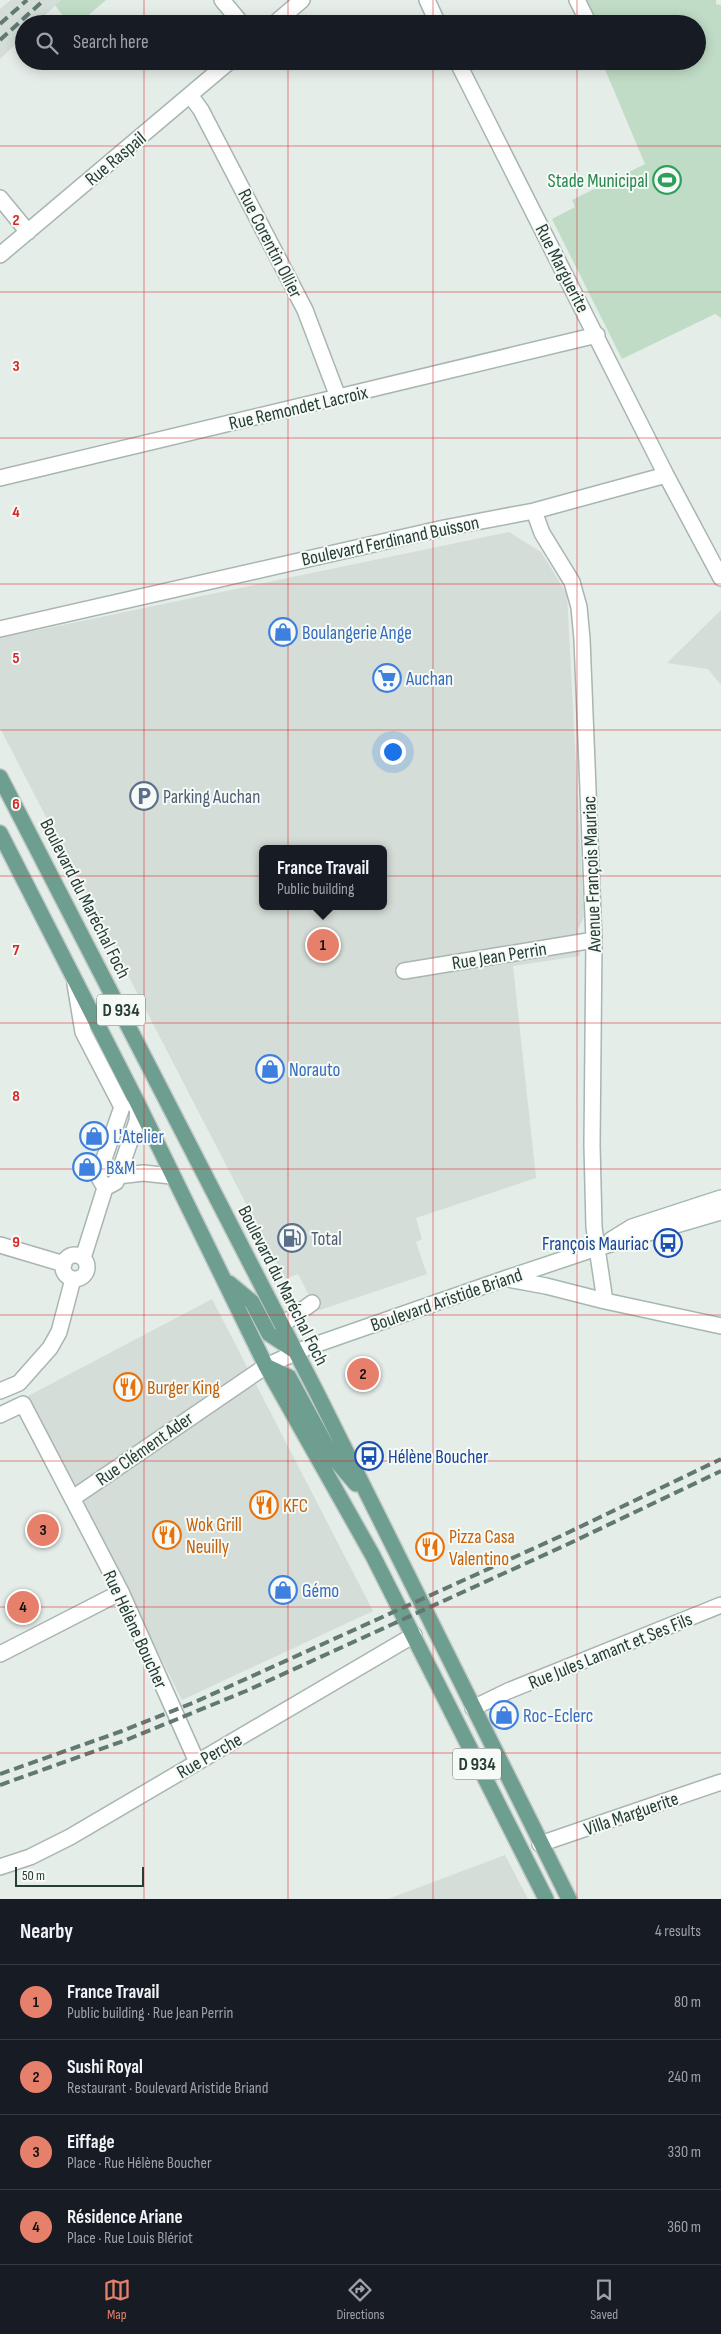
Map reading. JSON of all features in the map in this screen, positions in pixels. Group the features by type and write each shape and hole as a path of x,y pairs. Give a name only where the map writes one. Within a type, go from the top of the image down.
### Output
{"main road":[{"name":"Boulevard du Maréchal Foch","path":"0,777 296,1352 569,1899"},
{"name":"D 934","path":"0,833 138,1104 266,1366 373,1556 546,1899"},
{"path":"138,1104 163,1092"},
{"path":"224,1279 252,1302 269,1334 296,1352"},
{"path":"266,1366 289,1377 332,1456 370,1500"}],"street":[{"path":"222,0 234,15"},
{"path":"284,15 302,0"},
{"path":"427,0 434,15"},
{"path":"577,0 584,15"},
{"name":"Rue Raspail","path":"0,255 220,70"},
{"name":"Rue Marguerite","path":"462,70 666,475"},
{"name":"Rue Corentin Ollier","path":"190,96 201,110 305,310 338,397"},
{"path":"0,198 28,232"},
{"name":"Rue Remondet Lacroix","path":"0,478 597,335"},
{"path":"666,475 721,578"},
{"name":"Boulevard Ferdinand Buisson","path":"0,629 434,530 534,511 666,475"},
{"name":"Avenue François Mauriac","path":"534,511 542,532 572,582 579,607 594,940 592,1145 594,1227 606,1301"},
{"name":"Rue Jean Perrin","path":"404,971 594,940"},
{"path":"64,1264 66,1275 73,1279 80,1278 86,1272 83,1258 104,1188 98,1176 122,1107 83,1032 74,980"},
{"path":"104,1188 116,1182 137,1121 138,1104 122,1107"},
{"path":"118,1176 143,1173 172,1176"},
{"name":"Boulevard Aristide Briand","path":"597,1248 632,1227 721,1198"},
{"name":"Boulevard Aristide Briand","path":"266,1366 296,1352 504,1279 597,1248 721,1212"},
{"path":"0,1245 64,1264"},
{"path":"64,1264 72,1256 83,1258"},
{"path":"0,1391 19,1383 50,1348 59,1332 73,1279"},
{"path":"504,1279 546,1286 721,1326"},
{"path":"282,1326 312,1303"},
{"name":"Rue Clément Ader","path":"73,1498 266,1366"},
{"name":"Rue Hélène Boucher","path":"0,1415 23,1404 120,1592 197,1762"},
{"path":"0,1654 120,1592"},
{"name":"Rue Jules Lamant et Ses Fils","path":"473,1708 508,1691 721,1605"},
{"name":"Rue Perche","path":"0,1867 30,1857 70,1837 414,1635"},
{"name":"Villa Marguerite","path":"540,1844 721,1782"}],"shaded area":[{"path":"11,0 61,0 45,15 15,15 15,45 0,59 0,9"},
{"path":"509,532 541,552 567,594 584,917 578,929 580,956 513,966 536,1178 416,1218 422,1239 416,1242 427,1274 317,1311 298,1274 285,1279 0,728 0,638"},
{"path":"721,610 721,685 708,669 667,663"},
{"path":"212,1299 373,1611 182,1700 28,1396"},
{"path":"505,1855 528,1899 388,1899"}],"green space":[{"path":"61,0 106,0 88,15 62,15 55,5"},
{"name":"Stade Municipal","path":"583,0 716,0 716,4 721,5 721,318 715,314 622,359 552,219 575,207 572,200 645,164 605,70 706,70 706,15 590,15"}],"railway":[{"path":"0,24 27,0"},
{"path":"28,15 44,0"},
{"path":"0,40 15,26"},
{"path":"0,1774 122,1731 195,1702 561,1536 721,1459"},
{"path":"0,1785 126,1740 246,1691 566,1545 721,1471"}],"place":[{"name":"Stade Municipal","path":"667,180"},
{"name":"Boulangerie Ange","path":"283,632"},
{"name":"Auchan","path":"387,678"},
{"name":"Parking Auchan","path":"144,796"},
{"name":"France Travail","path":"323,945"},
{"name":"Norauto","path":"270,1069"},
{"name":"L'Atelier","path":"94,1136"},
{"name":"B&M","path":"87,1167"},
{"name":"Total","path":"292,1238"},
{"name":"François Mauriac","path":"668,1243"},
{"name":"Sushi Royal","path":"363,1374"},
{"name":"Burger King","path":"128,1387"},
{"name":"Hélène Boucher","path":"369,1456"},
{"name":"KFC","path":"264,1505"},
{"name":"Eiffage","path":"43,1530"},
{"name":"Wok Grill Neuilly","path":"167,1535"},
{"name":"Pizza Casa Valentino","path":"430,1547"},
{"name":"Gémo","path":"283,1590"},
{"name":"Résidence Ariane","path":"23,1607"},
{"name":"Roc-Eclerc","path":"504,1715"}]}
